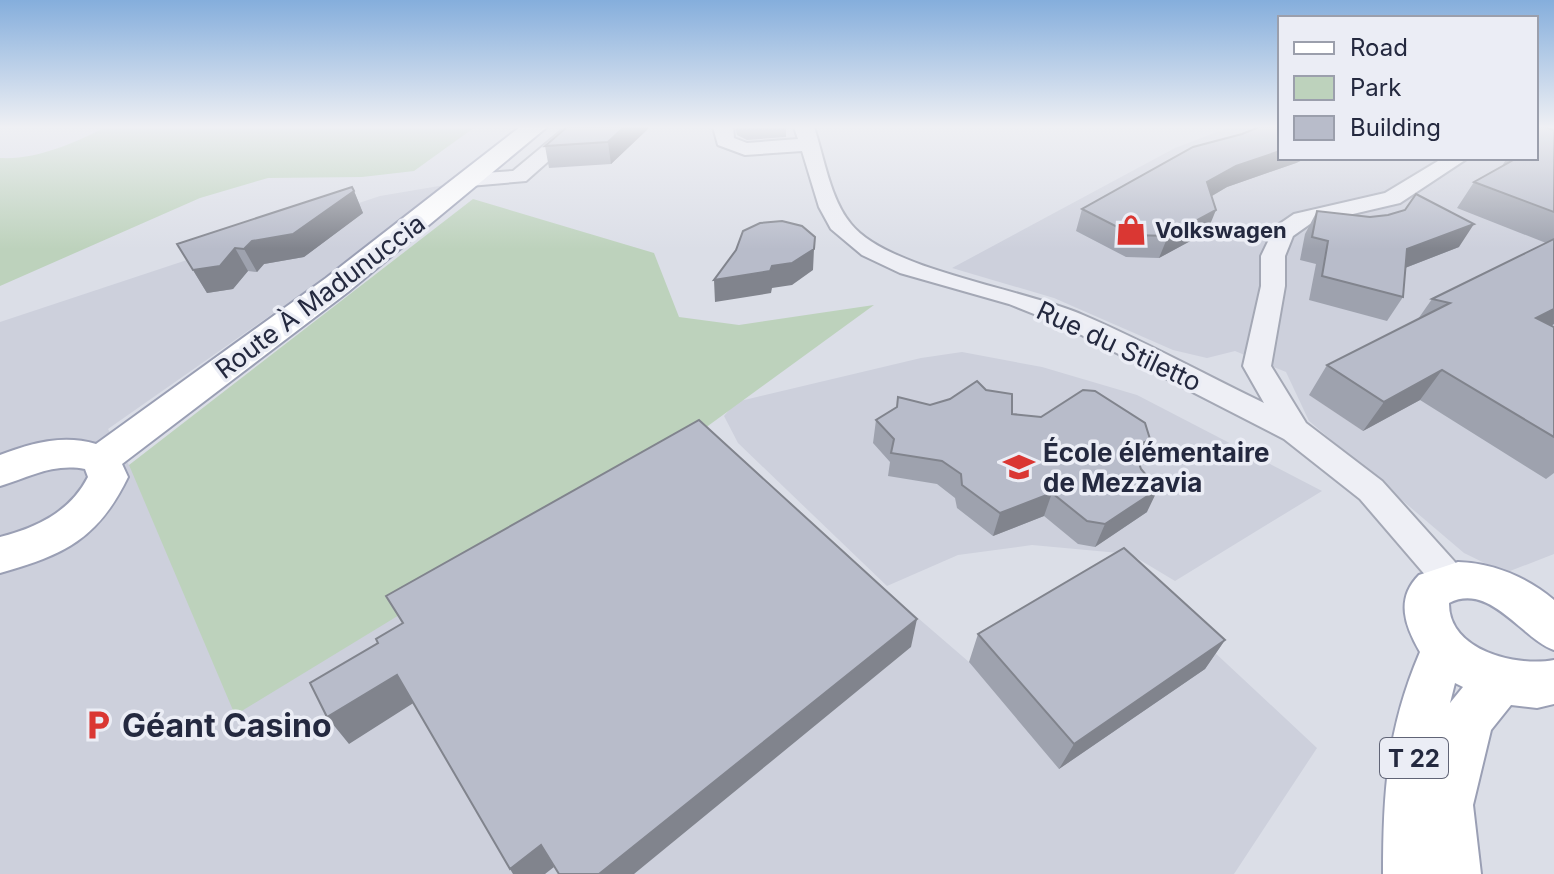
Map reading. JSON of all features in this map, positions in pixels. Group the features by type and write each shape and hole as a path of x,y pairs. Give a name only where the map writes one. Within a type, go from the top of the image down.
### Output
{"main road":[{"name":"Route À Madunuccia","path":"101,460 337,285 485,168"},
{"path":"0,471 26,459 56,452 82,452 101,460 108,477 98,501 72,526 34,547 0,555"},
{"path":"1550,620 1526,603 1487,584 1451,581 1436,586 1427,597 1426,611 1432,629 1446,647 1480,672 1523,687 1554,682"},
{"name":"T 22","path":"1411,874 1410,782 1427,693 1446,647"},
{"name":"T 22","path":"1453,874 1446,805 1468,719 1500,681"}],"street":[{"path":"470,180 519,177 530,168"},
{"name":"Rue du Stiletto","path":"817,168 830,207 842,229 870,250 909,268 1018,299 1073,320 1295,431 1371,490 1451,581"},
{"path":"1295,431 1257,366 1273,286 1273,256 1283,232 1313,215 1392,198 1442,168"},
{"path":"1193,380 1257,366"}],"shaded area":[{"path":"1138,168 1554,168 1554,554 1505,573 1464,553 1309,421 1286,372 1235,351 1207,358 1173,350 1054,298 952,268"},
{"path":"445,185 405,221 108,429 129,465 701,431 969,662 1109,578 1166,607 1317,748 1234,874 0,874 0,322 380,196"},
{"name":"École élémentaire de Mezzavia","path":"962,352 1042,367 1137,395 1322,491 1175,581 1130,554 1032,545 958,555 887,586 738,443 724,416 736,402 921,358"}],"green space":[{"path":"0,168 418,168 414,171 362,177 268,178 200,198 0,286"},
{"path":"473,199 654,253 679,317 739,325 874,305 701,431 235,715 129,465"}],"building":[{"path":"1156,168 1233,168 1207,182 1216,210 1168,236 1133,235 1082,209"},
{"path":"1499,168 1554,168 1554,212 1474,182"},
{"path":"352,187 354,191 293,234 252,241 244,249 235,248 220,266 193,270 177,244"},
{"path":"1416,194 1474,224 1407,249 1403,297 1322,276 1328,241 1312,237 1317,211 1370,217 1388,215 1405,210"},
{"path":"782,221 802,226 815,237 814,249 792,263 772,266 770,271 714,280 736,250 743,231 760,223"},
{"path":"1554,239 1554,309 1536,318 1554,327 1554,437 1442,370 1384,402 1327,365 1450,303 1432,299"},
{"path":"977,381 986,390 1012,394 1012,414 1041,417 1083,390 1095,391 1145,423 1150,439 1134,448 1141,469 1158,489 1105,524 1087,521 1052,493 1000,513 962,485 961,474 942,461 891,453 894,439 876,420 897,407 898,397 930,405 950,399"},
{"path":"699,420 917,619 599,874 559,874 541,845 510,869 397,675 327,717 310,683 378,643 376,639 403,623 386,596"},
{"path":"1124,548 1225,640 1074,744 978,634"}],"place":[{"name":"Volkswagen","path":"1131,230"},
{"name":"École élémentaire de Mezzavia","path":"1019,467"},
{"name":"Géant Casino","path":"98,725"}]}
